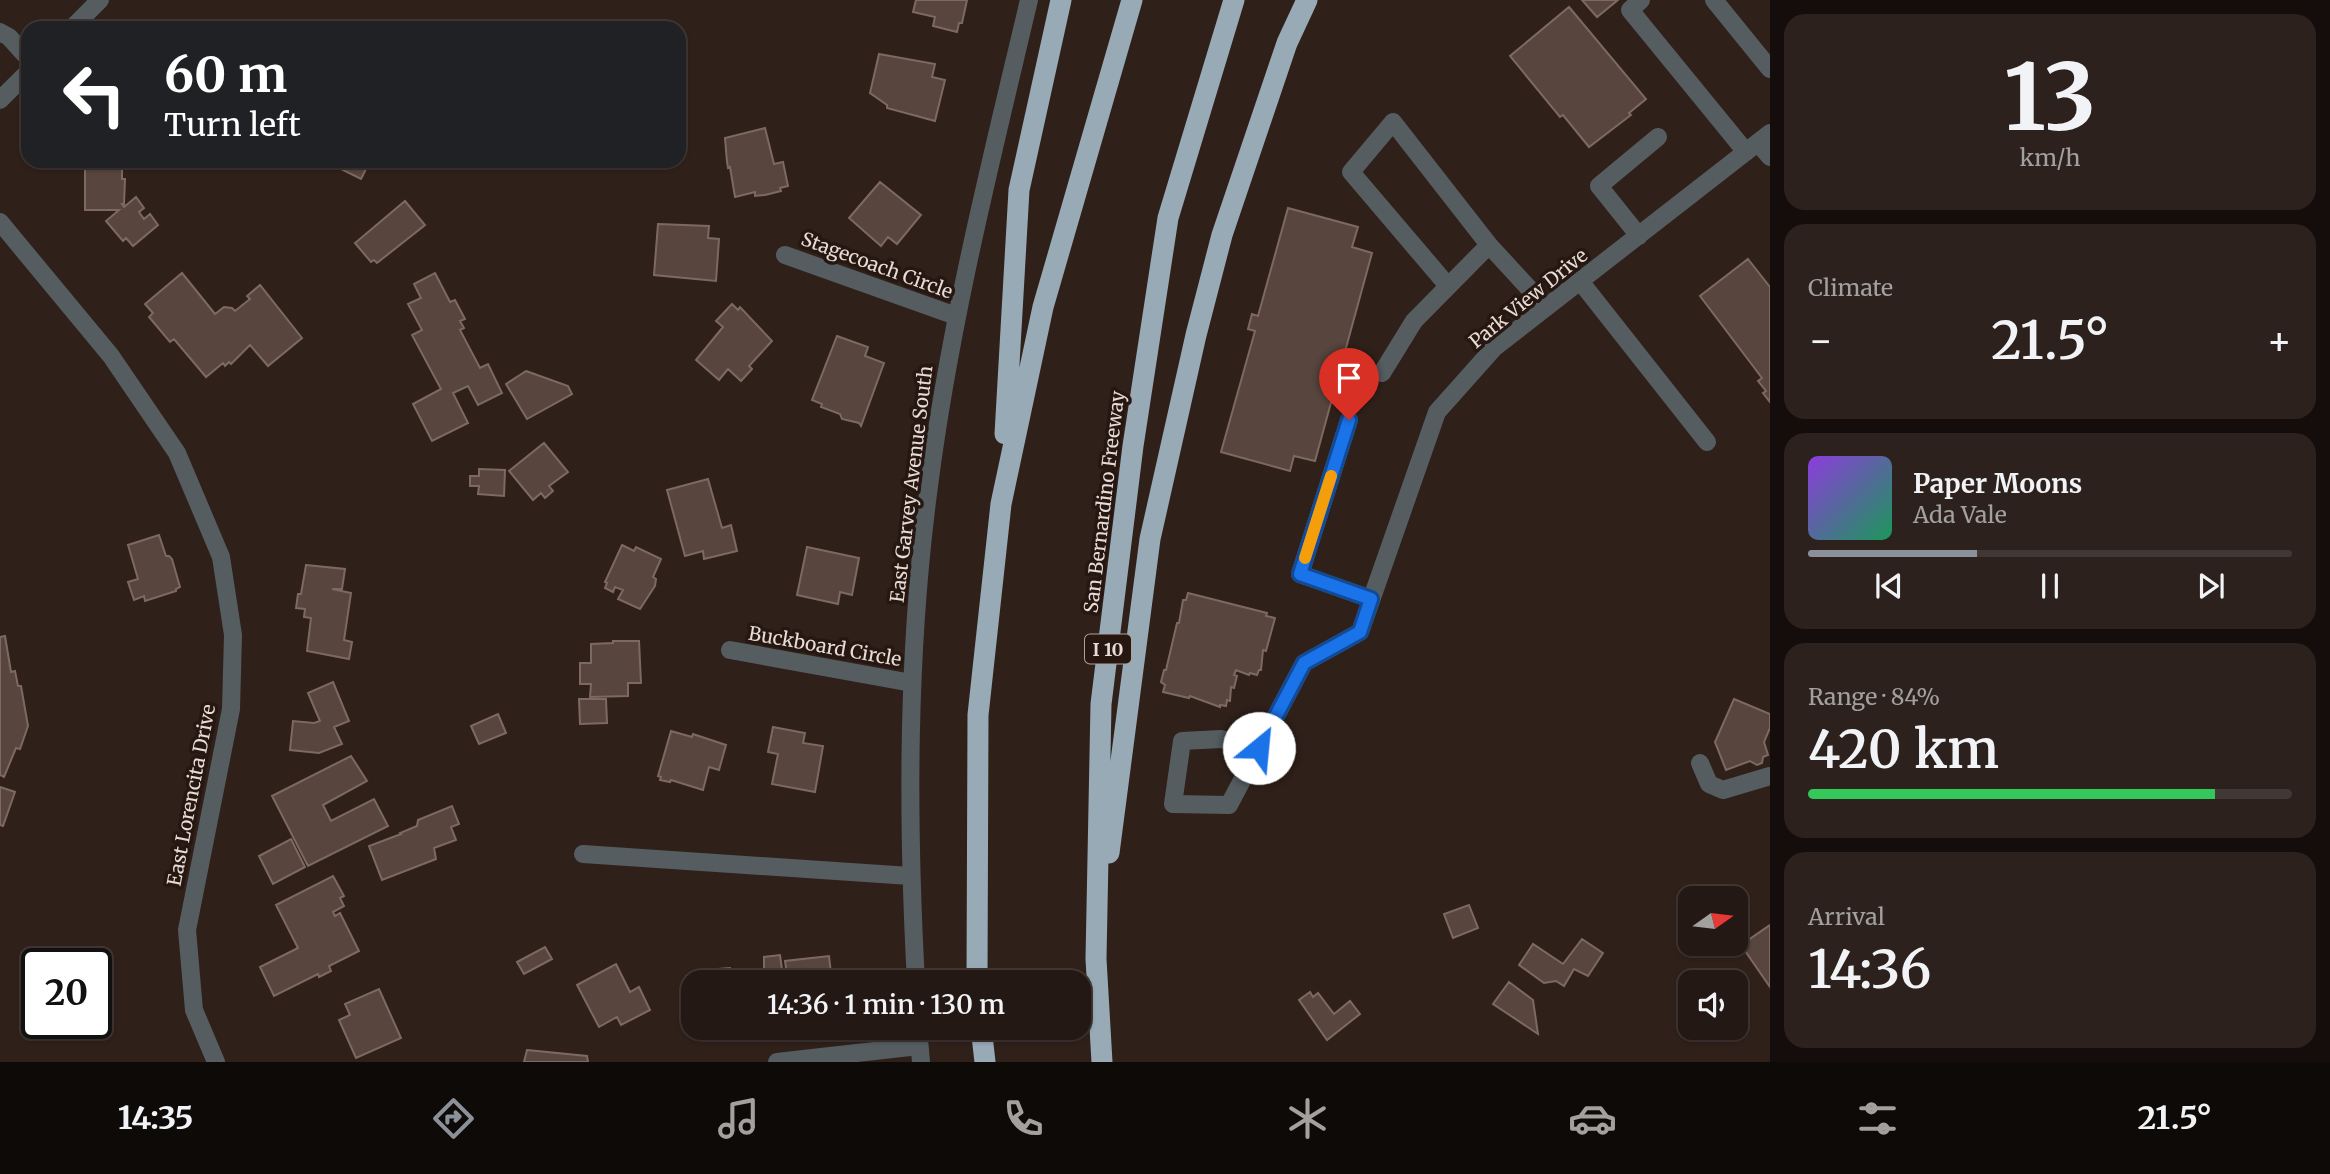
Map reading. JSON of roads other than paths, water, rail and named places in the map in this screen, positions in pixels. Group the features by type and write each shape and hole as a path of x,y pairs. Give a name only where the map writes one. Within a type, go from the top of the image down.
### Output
{"highway":[{"path":"977,970 978,715 1001,504 1019,190 1061,0"},
{"path":"1001,504 1043,307 1132,0"},
{"name":"San Bernardino Freeway","path":"1102,1062 1096,959 1101,704 1133,446 1168,218 1234,0"},
{"path":"1096,959 1153,526 1196,335 1222,235 1287,43 1307,0"},
{"path":"982,1040 985,1062"}],"street":[{"path":"79,21 100,0"},
{"name":"East Garvey Avenue South","path":"915,970 910,876 912,683 915,615 929,487 956,316 1029,0"},
{"path":"1641,0 1630,10 1770,157"},
{"path":"1714,0 1770,69"},
{"path":"0,32 9,37 21,50"},
{"path":"0,100 21,79"},
{"path":"1448,286 1351,172 1393,122 1489,245 1546,307"},
{"path":"1639,236 1599,186 1658,137"},
{"name":"Park View Drive","path":"1259,748 1304,663 1360,632 1437,412 1494,348 1758,143"},
{"name":"East Lorencita Drive","path":"0,222 111,356 177,453 222,557 233,635 231,709 187,930 194,1010 216,1062"},
{"path":"1382,373 1414,321 1489,245"},
{"name":"Stagecoach Circle","path":"785,255 956,316"},
{"path":"1580,281 1707,442"},
{"path":"1349,420 1300,574 1371,599"},
{"name":"Buckboard Circle","path":"730,650 912,683"},
{"path":"1221,739 1259,748 1229,805 1173,804 1182,741 1221,739"},
{"path":"1700,763 1709,784 1723,790 1770,776"},
{"path":"583,853 910,876"},
{"path":"776,1062 920,1054"}]}
